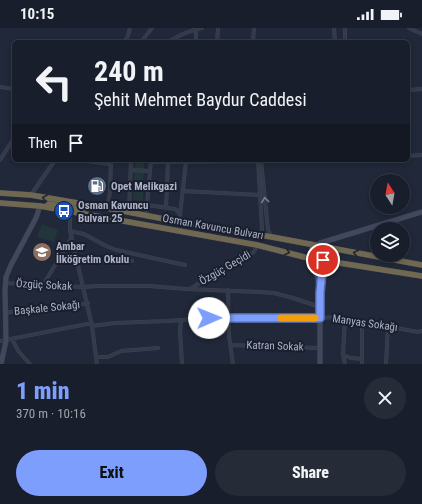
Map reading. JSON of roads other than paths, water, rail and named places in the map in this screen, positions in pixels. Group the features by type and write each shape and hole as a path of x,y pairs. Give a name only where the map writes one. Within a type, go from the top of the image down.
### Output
{"highway":[{"name":"Osman Kavuncu Bulvarı","path":"0,193 31,195 107,208 316,245 422,266"},
{"name":"Osman Kavuncu Bulvarı","path":"0,203 40,206 257,245 311,258 422,276"},
{"path":"40,206 41,204 46,204 78,209 95,206"},
{"path":"311,258 316,245"},
{"path":"323,260 325,247"}],"street":[{"path":"125,40 130,28"},
{"path":"143,40 152,28"},
{"path":"173,40 196,28 202,28"},
{"path":"196,28 196,40"},
{"path":"217,40 218,28"},
{"path":"253,40 254,28"},
{"path":"334,28 335,40"},
{"path":"344,28 345,40"},
{"path":"409,28 422,34"},
{"path":"0,87 12,89"},
{"path":"410,90 422,89"},
{"path":"0,160 12,141"},
{"path":"410,156 422,155"},
{"path":"31,195 54,162"},
{"path":"107,208 110,192 111,162"},
{"path":"129,212 131,162"},
{"path":"146,216 151,162"},
{"path":"166,208 168,162"},
{"path":"180,222 186,162"},
{"path":"258,235 262,229 260,162"},
{"path":"260,162 268,230 272,237"},
{"path":"131,170 150,171"},
{"path":"183,191 260,195"},
{"path":"147,205 176,209 180,214"},
{"path":"1,364 6,341 4,282 9,269 36,218 40,206"},
{"path":"70,212 70,231 88,303 97,364"},
{"path":"316,245 422,212"},
{"path":"70,231 84,234 116,250 185,265"},
{"path":"43,285 72,237"},
{"name":"Özgüç Geçidi","path":"190,289 227,266 254,252 257,245"},
{"path":"311,258 314,264 320,293"},
{"path":"320,364 320,293 323,260"},
{"path":"77,262 132,261"},
{"name":"Özgüç Sokak","path":"4,282 83,287 149,286 260,292 279,294 320,307"},
{"path":"228,290 229,336 233,364"},
{"name":"Başkale Sokağı","path":"5,313 33,308 54,308 88,303"},
{"name":"Manyas Sokağı","path":"0,341 92,324 181,321 209,318 336,317 418,332 422,331"},
{"path":"345,318 343,355 345,364"},
{"path":"181,321 180,331 182,364"},
{"path":"362,322 362,364"},
{"path":"386,364 388,326"},
{"path":"12,340 19,352 30,364"},
{"name":"Katran Sokak","path":"230,345 320,348"},
{"path":"96,357 108,357 117,352 123,351 158,348"},
{"path":"343,355 351,358 362,359"}],"place":[{"name":"Opet Melikgazi","path":"97,186"},
{"name":"Osman Kavuncu Bulvarı 25","path":"64,211"},
{"name":"Ambar İlköğretim Okulu","path":"42,252"}]}
